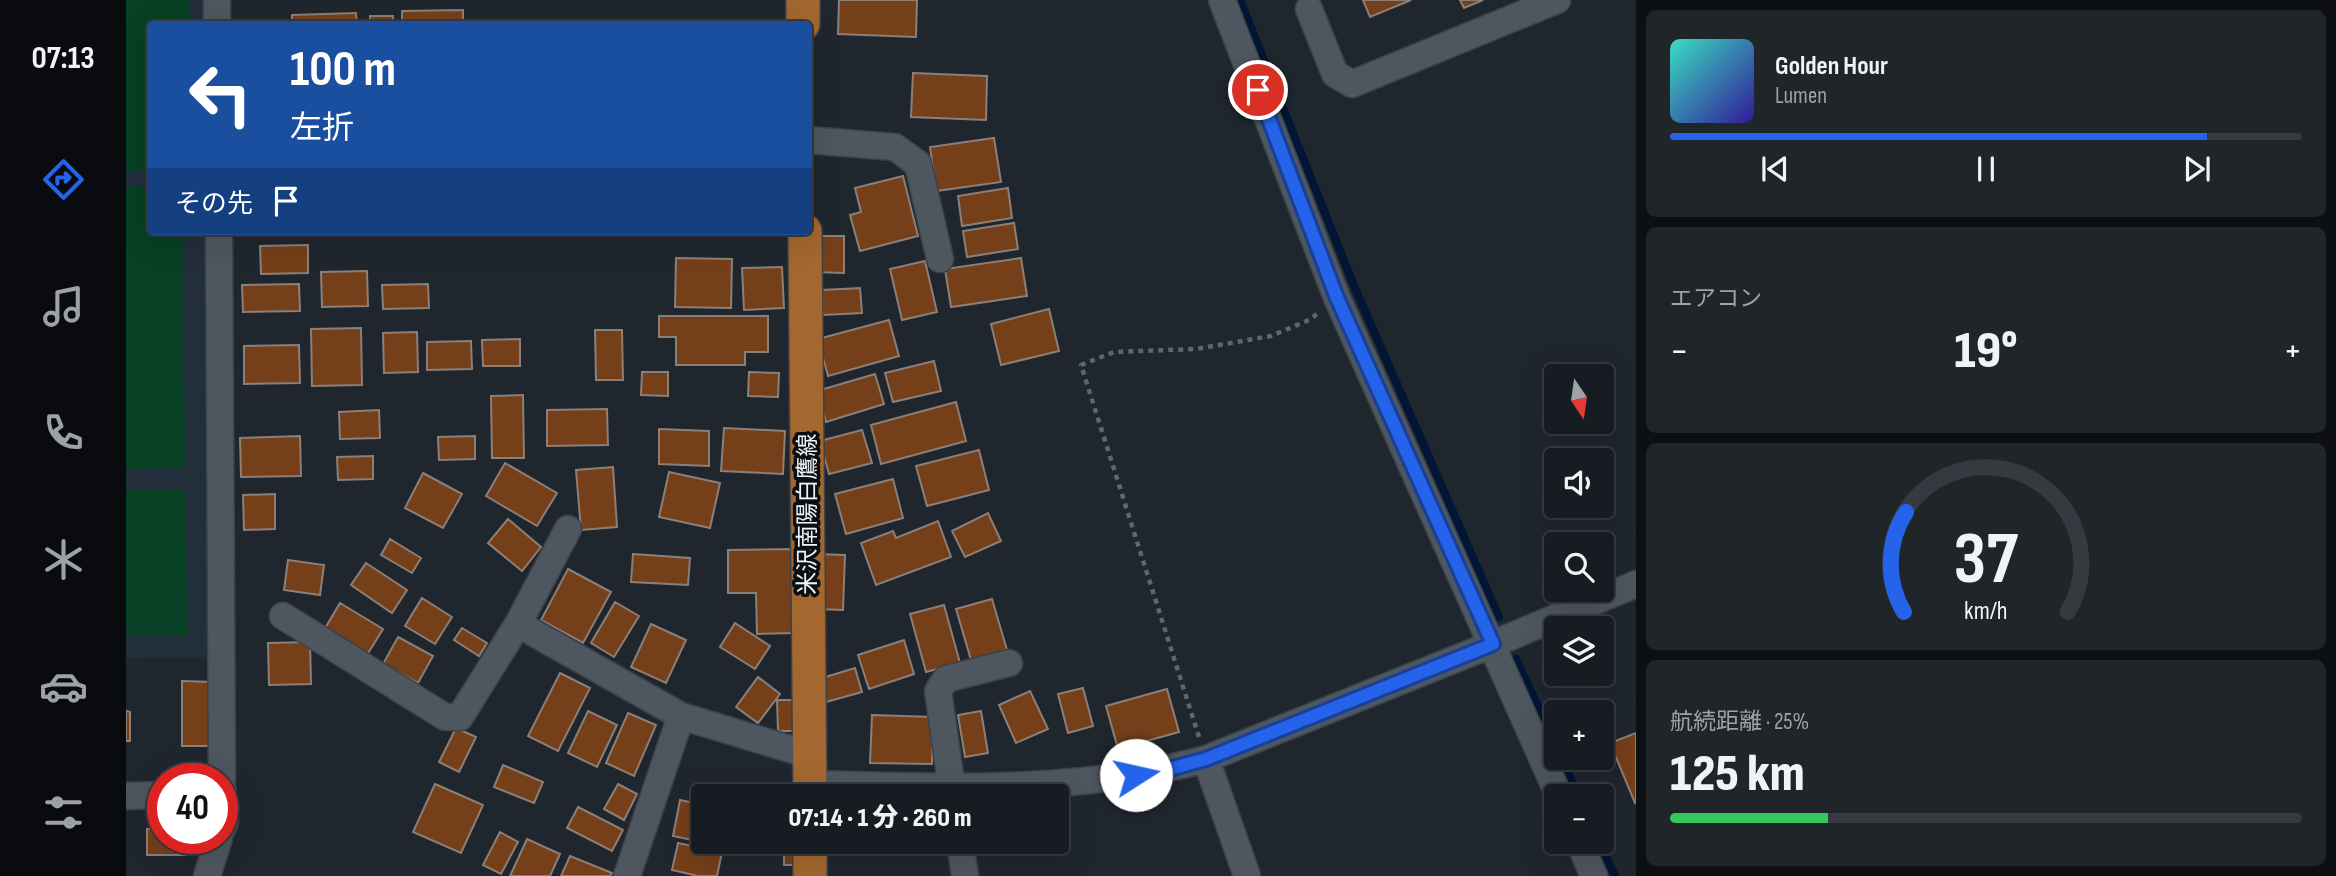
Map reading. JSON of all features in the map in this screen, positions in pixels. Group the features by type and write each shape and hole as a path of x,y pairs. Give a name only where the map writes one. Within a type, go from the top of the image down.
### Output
{"main road":[{"path":"803,0 803,21"},
{"name":"米沢南陽白鷹線","path":"805,235 810,778"},
{"path":"810,854 810,876"}],"street":[{"path":"217,0 218,21"},
{"path":"1222,0 1337,298 1554,784"},
{"path":"1309,9 1335,74 1352,84 1557,0"},
{"path":"812,141 895,147 918,164 940,259"},
{"path":"219,235 222,763"},
{"path":"283,616 446,717 460,717 518,624 568,529"},
{"path":"1069,784 1162,771 1206,759 1493,644 1636,583"},
{"path":"518,624 681,716 810,778 871,784"},
{"path":"951,784 938,691 946,678 1009,663"},
{"path":"627,876 681,716"},
{"path":"1206,759 1247,876"},
{"path":"126,796 147,795"},
{"path":"207,876 214,854"},
{"path":"962,854 965,876"},
{"path":"1584,854 1594,876"}],"path":[{"path":"1206,759 1081,365 1114,352 1196,349 1270,336 1309,320 1337,298"}],"shaded area":[{"path":"126,0 208,0 208,21 147,21 147,235 208,235 207,657 126,659"}],"green space":[{"path":"126,0 189,0 190,21 147,21 147,169 126,173"},
{"path":"140,186 147,191 147,235 183,235 185,468 126,469 126,187"},
{"path":"186,489 187,635 126,635 126,490"}],"building":[{"path":"839,0 917,0 916,37 838,34"},
{"path":"1363,0 1411,0 1370,17"},
{"path":"1460,0 1483,0 1464,8"},
{"path":"463,10 463,21 402,21 402,11"},
{"path":"356,13 357,21 292,21 292,15"},
{"path":"370,16 393,16 393,21 370,21"},
{"path":"913,73 987,76 986,120 911,117"},
{"path":"994,138 1001,182 936,191 930,147"},
{"path":"903,176 918,236 860,251 850,215 861,212 855,188"},
{"path":"1008,188 1012,218 962,226 958,196"},
{"path":"1014,223 1018,249 967,257 963,231"},
{"path":"817,236 844,236 844,273 816,272"},
{"path":"308,245 308,273 261,274 260,246"},
{"path":"676,258 732,259 731,308 675,307"},
{"path":"1021,258 1027,296 951,307 945,269"},
{"path":"925,261 937,312 902,320 890,269"},
{"path":"782,267 784,308 744,310 742,268"},
{"path":"367,271 368,306 322,307 321,272"},
{"path":"299,284 300,311 243,312 242,285"},
{"path":"428,284 429,308 383,309 382,285"},
{"path":"860,288 862,313 823,315 822,290"},
{"path":"1049,309 1059,351 1001,365 991,324"},
{"path":"659,316 768,316 768,352 745,352 745,365 676,365 676,337 659,337"},
{"path":"889,320 899,356 828,376 818,339"},
{"path":"361,328 362,385 312,386 311,329"},
{"path":"595,330 622,330 623,380 596,380"},
{"path":"417,332 418,372 384,373 383,333"},
{"path":"520,339 520,366 483,366 482,340"},
{"path":"471,341 472,369 427,370 427,342"},
{"path":"299,345 300,383 244,384 244,346"},
{"path":"934,361 941,391 893,402 885,373"},
{"path":"642,372 668,372 668,396 641,395"},
{"path":"749,372 779,373 778,397 748,396"},
{"path":"875,374 884,404 826,422 817,391"},
{"path":"523,395 524,458 492,458 491,396"},
{"path":"956,402 966,441 881,464 871,425"},
{"path":"607,409 608,445 547,446 547,410"},
{"path":"379,410 380,438 340,439 339,412"},
{"path":"724,428 785,431 783,474 721,471"},
{"path":"659,429 709,431 709,466 659,464"},
{"path":"862,430 872,463 829,474 820,441"},
{"path":"300,436 301,476 241,477 240,438"},
{"path":"475,436 475,459 439,460 438,437"},
{"path":"979,450 989,490 927,506 916,466"},
{"path":"373,456 373,479 338,480 337,457"},
{"path":"505,463 557,493 537,526 486,496"},
{"path":"613,467 617,527 581,530 576,470"},
{"path":"669,472 720,483 710,528 659,517"},
{"path":"423,473 462,494 443,528 405,508"},
{"path":"893,479 903,518 846,534 835,494"},
{"path":"275,494 275,529 244,530 243,495"},
{"path":"988,513 1001,541 965,557 952,531"},
{"path":"508,519 541,547 522,571 488,543"},
{"path":"938,521 951,557 876,585 861,543 893,531 896,538"},
{"path":"390,539 421,558 412,573 381,555"},
{"path":"794,549 795,633 757,634 756,593 728,593 728,550"},
{"path":"633,554 690,558 688,585 631,582"},
{"path":"817,554 845,555 843,610 815,609"},
{"path":"288,560 324,565 320,595 284,590"},
{"path":"366,563 407,590 392,613 351,585"},
{"path":"568,569 611,592 583,643 541,620"},
{"path":"422,598 452,617 435,644 405,626"},
{"path":"992,599 1007,650 971,660 956,609"},
{"path":"615,602 639,616 614,657 591,643"},
{"path":"340,603 383,629 367,655 324,630"},
{"path":"944,605 960,663 926,672 910,614"},
{"path":"735,623 770,646 755,669 720,647"},
{"path":"651,624 686,640 666,683 631,667"},
{"path":"462,628 487,643 479,656 454,640"},
{"path":"398,637 433,656 418,683 383,664"},
{"path":"904,640 914,674 869,689 858,655"},
{"path":"310,642 311,684 269,685 268,643"},
{"path":"855,668 862,692 826,702 819,679"},
{"path":"560,673 590,688 558,751 528,736"},
{"path":"758,677 780,694 758,723 736,707"},
{"path":"182,681 213,682 213,746 182,746"},
{"path":"1083,688 1093,726 1068,733 1058,694"},
{"path":"1167,689 1179,732 1118,749 1106,706"},
{"path":"1030,691 1048,729 1016,743 999,705"},
{"path":"777,700 796,700 796,731 778,731"},
{"path":"126,711 130,712 130,741 126,741"},
{"path":"588,711 617,725 597,767 568,753"},
{"path":"981,711 988,753 965,757 958,715"},
{"path":"628,713 656,725 634,776 606,763"},
{"path":"872,715 933,717 932,764 870,763"},
{"path":"456,728 476,737 459,772 439,762"},
{"path":"1636,733 1635,803 1614,753 1614,741"},
{"path":"503,765 543,782 534,803 494,787"},
{"path":"435,784 483,805 461,853 413,832"},
{"path":"618,784 637,794 624,820 604,809"},
{"path":"680,800 691,802 691,840 673,836"},
{"path":"578,807 623,830 612,851 567,828"},
{"path":"500,832 518,842 501,874 483,865"},
{"path":"527,839 560,854 550,876 510,876"},
{"path":"678,843 691,846 691,854 722,854 717,876 698,876 672,870"},
{"path":"147,854 186,854 186,855"},
{"path":"784,854 799,854 799,865 784,865"},
{"path":"570,856 612,873 610,876 561,876"}],"waterway":[{"path":"1240,0 1355,288 1499,617"},
{"path":"1516,659 1544,720"},
{"path":"1567,770 1573,784"},
{"path":"1605,854 1615,876"}],"route":[{"path":"1136,775 1206,759 1493,644 1337,298 1258,90"}]}
